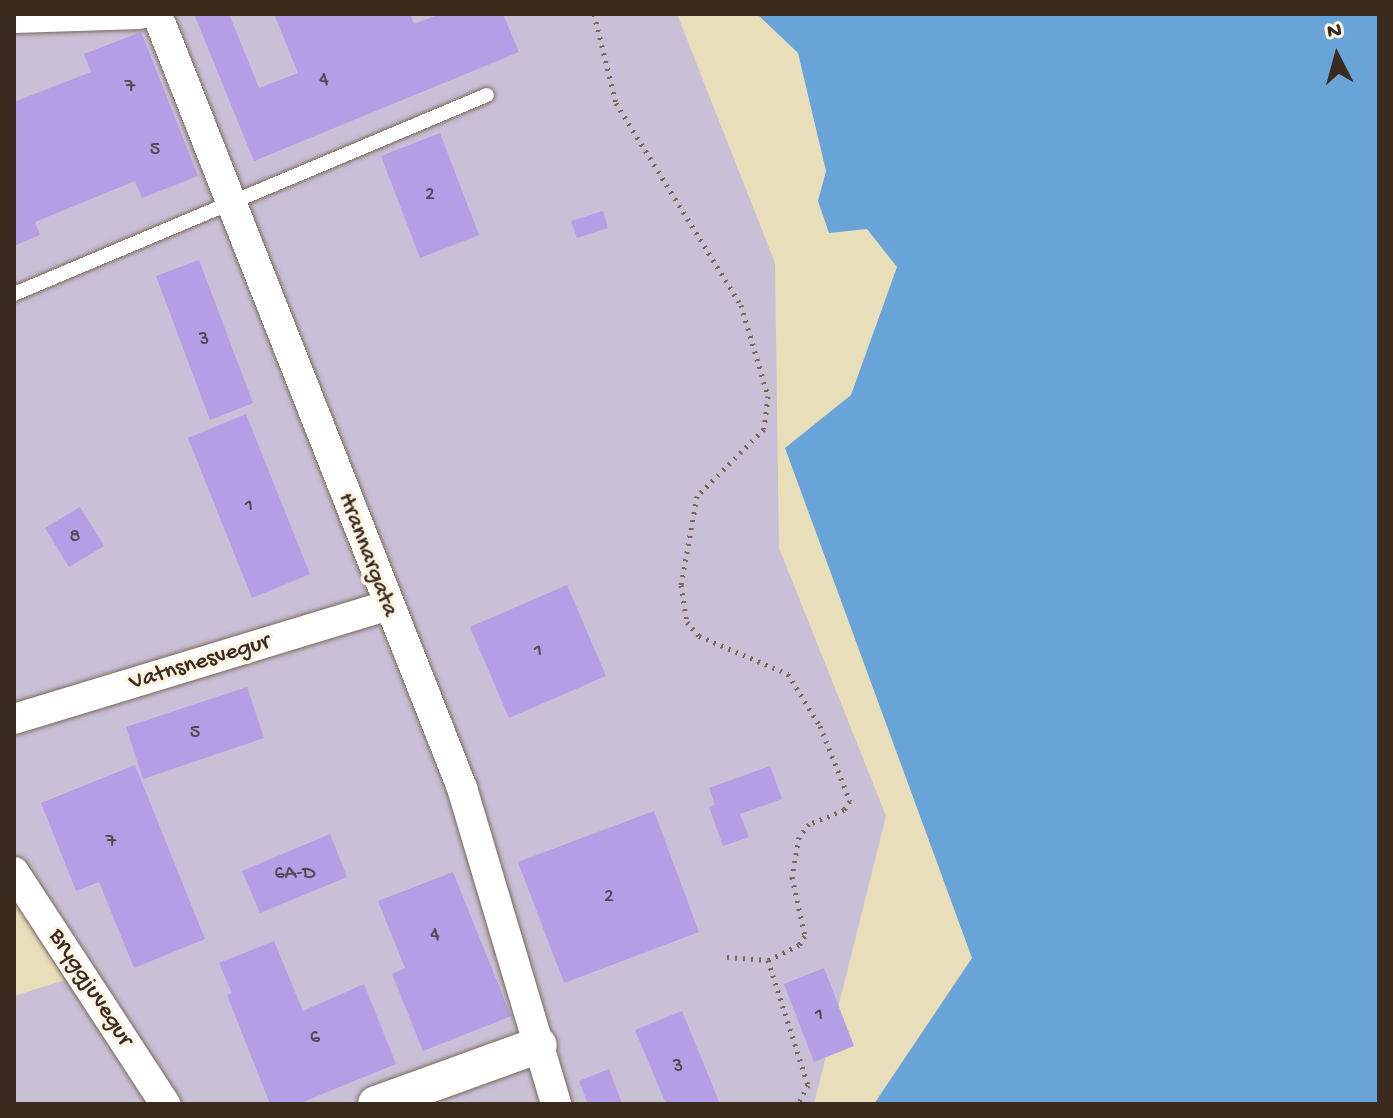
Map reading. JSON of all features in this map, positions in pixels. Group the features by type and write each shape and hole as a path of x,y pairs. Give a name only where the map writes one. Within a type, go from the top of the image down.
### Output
{"street":[{"path":"14,18 140,14"},
{"name":"Hrannargata","path":"157,14 387,606 462,788 556,1104"},
{"name":"Vatnsnesvegur","path":"14,719 387,606"},
{"name":"Bryggjuvegur","path":"14,872 165,1104"},
{"path":"376,1104 421,1096 539,1045"}],"lane":[{"path":"14,294 487,95"}],"path":[{"path":"594,14 616,103 741,305 768,396 764,429 697,496 681,585 687,622 699,636 788,674 820,726 850,801 844,810 809,824 799,837 792,877 805,936 799,945 768,960 727,957"},
{"path":"768,960 808,1085 798,1104"}],"shaded area":[{"path":"14,14 677,14 775,263 779,548 886,816 814,1104 14,1104 14,996 65,980 14,901"}],"water":[{"path":"757,14 1379,14 1379,1104 874,1104 972,958 785,448 851,395 897,267 867,229 829,233 818,201 826,171 798,53"}],"building":[{"path":"194,14 229,14 259,88 298,73 274,14 410,14 414,24 440,14 503,14 519,52 254,161"},
{"path":"141,32 198,176 142,198 135,181 35,222 40,235 14,246 14,102 91,72 84,54"},
{"path":"440,133 479,235 420,258 381,156"},
{"path":"603,211 608,228 577,238 571,221"},
{"path":"199,260 253,403 210,420 156,276"},
{"path":"246,414 310,574 252,598 188,438"},
{"path":"80,507 104,546 69,567 45,528"},
{"path":"567,585 606,676 509,718 470,627"},
{"path":"247,687 264,738 143,779 126,727"},
{"path":"135,765 205,939 134,968 99,882 76,891 41,803"},
{"path":"770,766 782,799 740,814 749,837 723,846 709,807 715,805 709,788"},
{"path":"654,811 699,932 564,983 518,862"},
{"path":"330,834 347,877 260,913 242,871"},
{"path":"453,872 511,1016 423,1051 392,974 405,968 378,901"},
{"path":"274,941 303,1011 364,984 396,1064 298,1104 270,1104 227,995 232,993 219,963"},
{"path":"824,968 854,1046 814,1062 784,984"},
{"path":"682,1011 720,1104 666,1104 635,1030"},
{"path":"609,1069 622,1104 588,1104 579,1081"}]}
